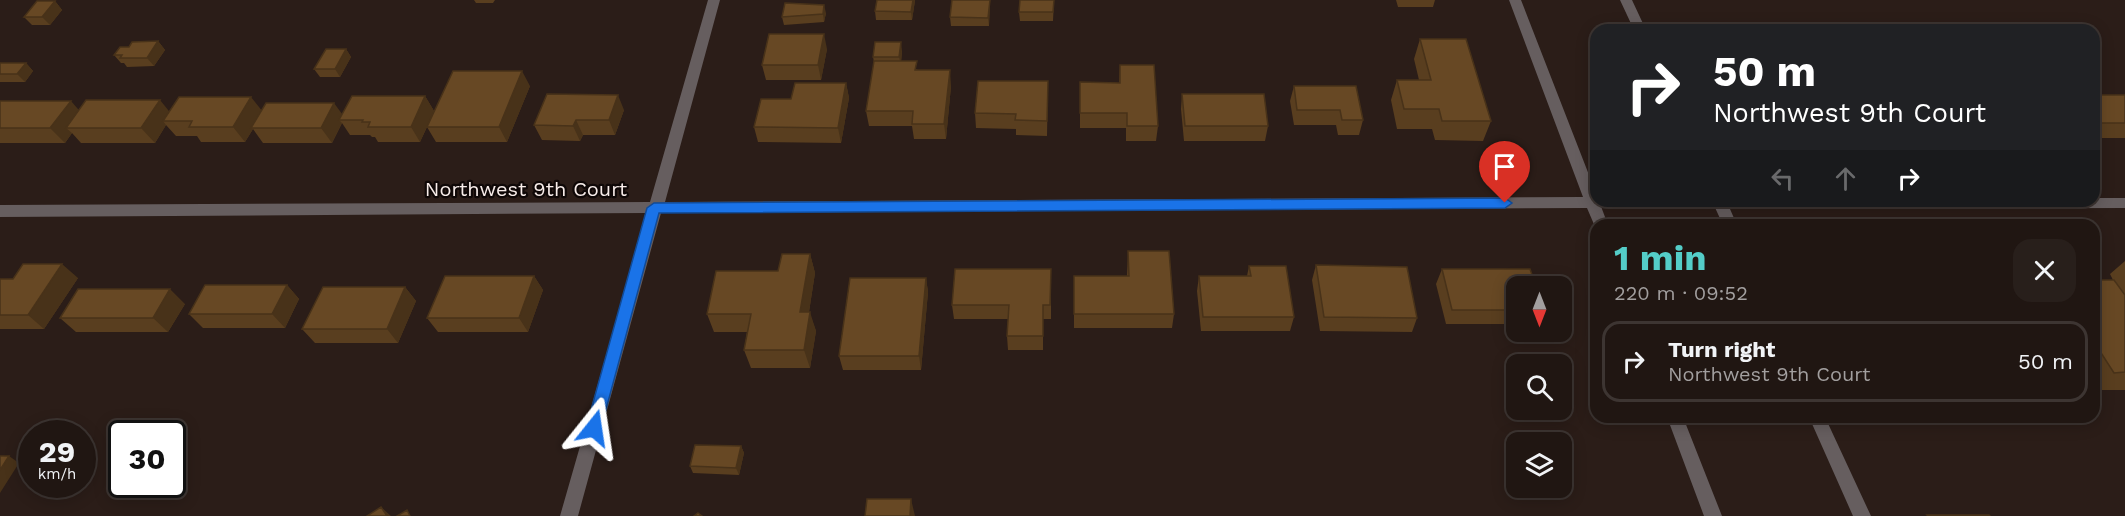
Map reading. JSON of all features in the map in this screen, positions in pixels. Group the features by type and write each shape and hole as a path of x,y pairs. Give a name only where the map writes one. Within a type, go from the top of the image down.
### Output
{"street":[{"path":"569,516 714,0"},
{"path":"1515,0 1590,197"},
{"path":"1626,0 1637,24"},
{"name":"Northwest 9th Court","path":"0,211 1590,202"},
{"path":"2100,203 2125,203"},
{"path":"1677,423 1713,516"},
{"path":"1820,423 1862,516"}],"building":[{"path":"877,0 913,0 911,12 875,11"},
{"path":"952,0 990,0 988,18 950,17"},
{"path":"1020,0 1054,0 1053,12 1019,12"},
{"path":"37,1 55,1 42,17 24,17"},
{"path":"785,3 824,5 823,14 782,17"},
{"path":"769,34 824,34 818,65 762,65"},
{"path":"1420,39 1466,39 1491,121 1442,121 1439,109 1404,109 1397,80 1431,80"},
{"path":"158,41 147,58 120,58 122,55 114,55 120,47 129,47 132,42"},
{"path":"875,42 901,42 899,57 873,57"},
{"path":"326,49 346,49 335,69 314,69"},
{"path":"874,61 917,61 915,70 950,70 944,124 912,124 913,111 866,111"},
{"path":"0,63 26,63 17,74 0,74"},
{"path":"1120,65 1154,65 1158,126 1127,126 1127,113 1080,113 1080,82 1120,83"},
{"path":"453,71 522,71 499,127 427,127"},
{"path":"978,81 1048,81 1047,121 1015,120 1016,114 975,113"},
{"path":"795,83 846,83 838,128 754,127 761,99 791,99"},
{"path":"1294,86 1356,86 1363,120 1342,120 1340,110 1297,110"},
{"path":"547,94 618,95 609,120 576,120 573,126 534,125"},
{"path":"1182,94 1264,94 1268,126 1185,126"},
{"path":"2100,95 2125,95 2125,123 2100,123"},
{"path":"352,96 425,96 411,127 368,127 370,122 362,122 363,120 339,120"},
{"path":"179,97 251,97 233,127 189,127 192,121 163,121"},
{"path":"86,100 160,100 141,128 66,128"},
{"path":"0,101 71,101 50,128 0,128"},
{"path":"266,103 334,103 321,128 251,128"},
{"path":"1128,251 1169,251 1174,314 1074,314 1074,276 1129,276"},
{"path":"782,254 810,254 800,312 810,312 804,350 744,350 751,314 707,314 716,271 778,271"},
{"path":"23,264 62,264 28,315 0,315 0,279 13,279"},
{"path":"1316,265 1407,267 1417,318 1324,317"},
{"path":"1249,266 1286,266 1294,317 1203,317 1199,276 1251,276"},
{"path":"955,269 1051,269 1050,305 1043,305 1043,336 1007,336 1009,305 952,305"},
{"path":"1442,269 1530,269 1532,276 1506,276 1506,310 1452,310"},
{"path":"445,276 534,276 519,318 427,318"},
{"path":"850,278 926,278 919,356 839,356"},
{"path":"2100,280 2114,280 2125,295 2125,372 2114,373 2100,351"},
{"path":"205,285 287,285 272,314 189,314"},
{"path":"323,287 405,287 387,329 302,329"},
{"path":"78,289 170,289 153,318 60,318"},
{"path":"695,445 741,446 736,468 690,466"},
{"path":"0,456 9,456 0,470"},
{"path":"867,499 911,499 910,516 865,516"},
{"path":"381,507 387,516 367,516"},
{"path":"407,510 410,516 397,516"},
{"path":"1989,515 1990,516 1928,516"}],"route":[{"path":"594,428 654,208 1505,203"}]}
